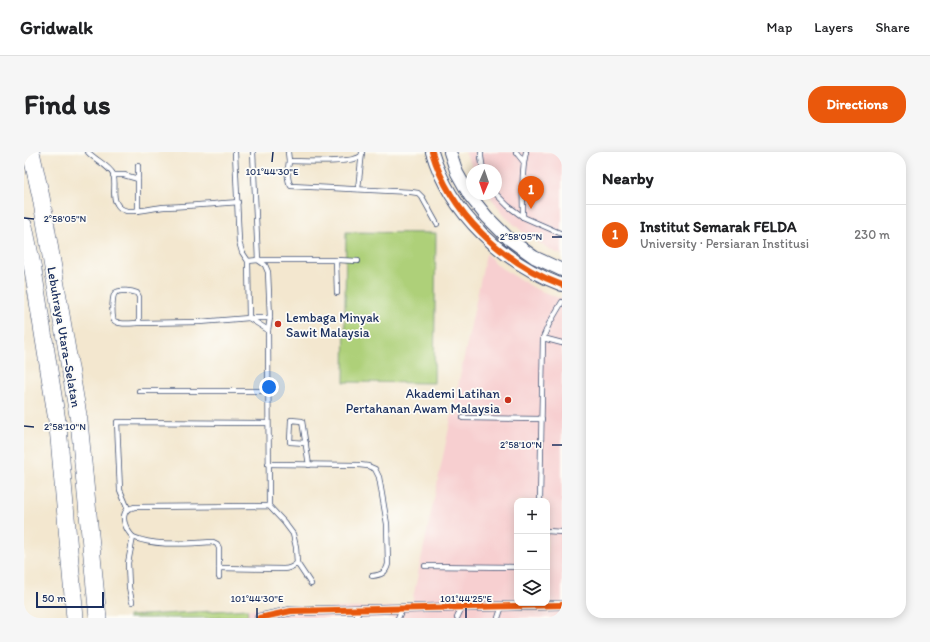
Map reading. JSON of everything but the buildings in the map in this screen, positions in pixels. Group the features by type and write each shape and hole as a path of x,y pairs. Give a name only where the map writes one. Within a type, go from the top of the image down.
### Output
{"highway":[{"name":"Lebuhraya Utara–Selatan","path":"31,152 41,197 78,421 98,618"},
{"name":"Lebuhraya Utara–Selatan","path":"24,226 58,426 75,618"}],"street":[{"path":"432,152 446,186 460,207 478,229 499,249 523,266 551,281 562,285"},
{"path":"450,152 457,173 470,196 493,223 509,239 534,257 562,270"},
{"path":"259,618 289,615 358,614 402,609 562,605"}],"lane":[{"path":"88,152 110,170 114,180 114,196 116,204 126,211 238,202"},
{"path":"235,152 239,242 242,252 248,261 250,318"},
{"path":"253,152 258,260"},
{"path":"288,152 288,178 291,186 418,193 422,197 437,224"},
{"path":"481,152 482,164"},
{"path":"516,152 523,161"},
{"path":"523,217 523,161 526,152"},
{"path":"289,161 346,161 358,159 362,154"},
{"path":"358,189 362,154"},
{"path":"138,166 138,211"},
{"path":"113,175 124,175 138,179"},
{"path":"502,200 523,217 562,234"},
{"path":"258,260 265,265 268,272 270,318 268,330 269,506 293,534 297,563 311,584"},
{"path":"336,260 337,294"},
{"path":"248,261 358,261"},
{"path":"139,323 139,297 137,293 131,291 118,291 113,297 113,318 115,322 118,323 139,323 200,322 270,318"},
{"path":"540,498 543,338 549,324 562,302"},
{"path":"250,318 268,330"},
{"path":"543,338 562,343"},
{"path":"139,391 268,391"},
{"path":"463,418 542,419"},
{"path":"306,443 290,442 291,420 302,421 306,443 309,465"},
{"path":"128,509 120,490 117,422 268,423"},
{"path":"268,464 359,465 368,466 375,469 379,477 386,524 388,564 384,572 379,575 372,576"},
{"path":"219,577 219,548 217,544 213,542 154,543 142,541 133,537 128,532 124,521 125,514 128,509 135,507 269,506"},
{"path":"550,531 562,532"},
{"path":"132,602 129,587 128,563 133,537"},
{"path":"219,568 283,570 294,566 297,563"},
{"path":"425,566 514,567"},
{"path":"498,618 502,606"},
{"path":"457,618 462,607"},
{"path":"398,618 402,609"}],"shaded area":[{"path":"465,152 562,152 562,255 554,252 526,235 507,218 493,200 502,200 502,164 471,164"},
{"name":"Akademi Latihan Pertahanan Awam Malaysia","path":"486,254 501,268 536,289 562,299 562,618 128,618 128,616 282,609 411,607"}],"green space":[{"path":"346,232 436,233 434,383 344,382"},
{"path":"247,609 248,615 245,618 128,618 128,616"}],"cycle path":[{"path":"432,152 440,174 452,195 465,215 482,233 519,264 562,285"},
{"path":"259,618 291,611 562,605"}],"place":[{"name":"Institut Semarak FELDA","path":"531,209"},
{"name":"Lembaga Minyak Sawit Malaysia","path":"278,324"},
{"name":"Akademi Latihan Pertahanan Awam Malaysia","path":"508,400"}]}
